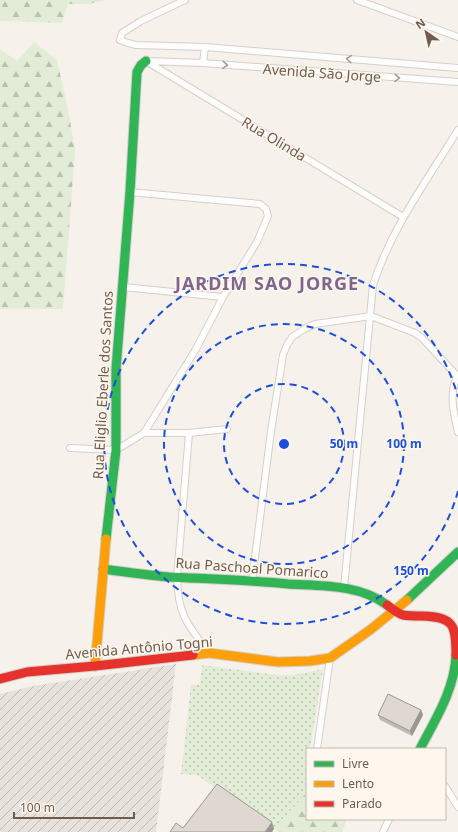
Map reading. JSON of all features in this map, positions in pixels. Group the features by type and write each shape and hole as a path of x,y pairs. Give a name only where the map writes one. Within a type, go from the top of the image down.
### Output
{"street":[{"name":"Avenida São Jorge","path":"185,0 141,21 122,33 120,37 122,41 136,45 205,47 458,68"},
{"path":"357,0 458,37"},
{"path":"203,63 205,47"},
{"name":"Avenida São Jorge","path":"146,60 458,82"},
{"name":"Rua Eliglio Eberle dos Santos","path":"95,666 103,569 116,450 116,368 130,192 137,72 139,67 146,60"},
{"name":"Rua Olinda","path":"146,60 403,218"},
{"path":"344,588 374,280 384,254 403,218 458,130"},
{"path":"70,448 116,450 144,432 196,349 223,297 257,242 268,216 266,209 260,204 130,192"},
{"path":"123,287 223,297"},
{"path":"252,581 271,431 283,354 287,344 297,333 315,324 371,316 422,338 458,376 452,400 458,432"},
{"path":"144,432 189,433 227,429"},
{"path":"189,433 177,577 178,595 183,616 209,654"},
{"name":"Avenida Antônio Togni","path":"0,679 27,672 209,654 278,662 310,661 330,658 370,630 414,594 458,552"},
{"name":"Rua Paschoal Pomarico","path":"103,569 177,577 344,588 362,592 376,598 403,615 447,619 452,625 455,635 457,659 453,682 444,705 421,748"},
{"path":"317,748 330,658"},
{"path":"446,788 458,807"},
{"path":"384,832 389,820"}],"shaded area":[{"path":"176,664 156,832 0,832 0,694 33,686"}],"green space":[{"path":"0,0 106,0 89,4 68,4 62,23 0,21"},
{"path":"34,42 57,60 69,114 75,151 63,309 0,309 0,49 17,61"},
{"path":"202,665 277,675 294,675 323,669 310,748 306,748 306,793 274,829 197,775 181,774 191,685 200,685"},
{"path":"306,793 306,820 347,820 342,832 278,832 274,829"}],"building":[{"path":"388,694 421,710 410,731 378,715"},
{"path":"217,784 272,822 265,832 170,832 176,823 183,828"}],"traffic: fast":[{"path":"106,539 116,450 116,369 130,192 137,72 141,65 146,61"},
{"path":"407,600 458,552"},
{"path":"103,569 169,577 339,587 364,593 387,605"},
{"path":"421,748 448,692 455,668 456,655"}],"traffic: slow":[{"path":"95,666 106,539"},
{"path":"193,655 209,653 278,662 310,661 330,658 370,630 407,600"}],"traffic: jam":[{"path":"387,605 403,615 441,618 447,621 454,630 456,655"},
{"path":"0,679 27,672 193,655"}],"district":[{"name":"JARDIM SAO JORGE","path":"267,284"}]}
